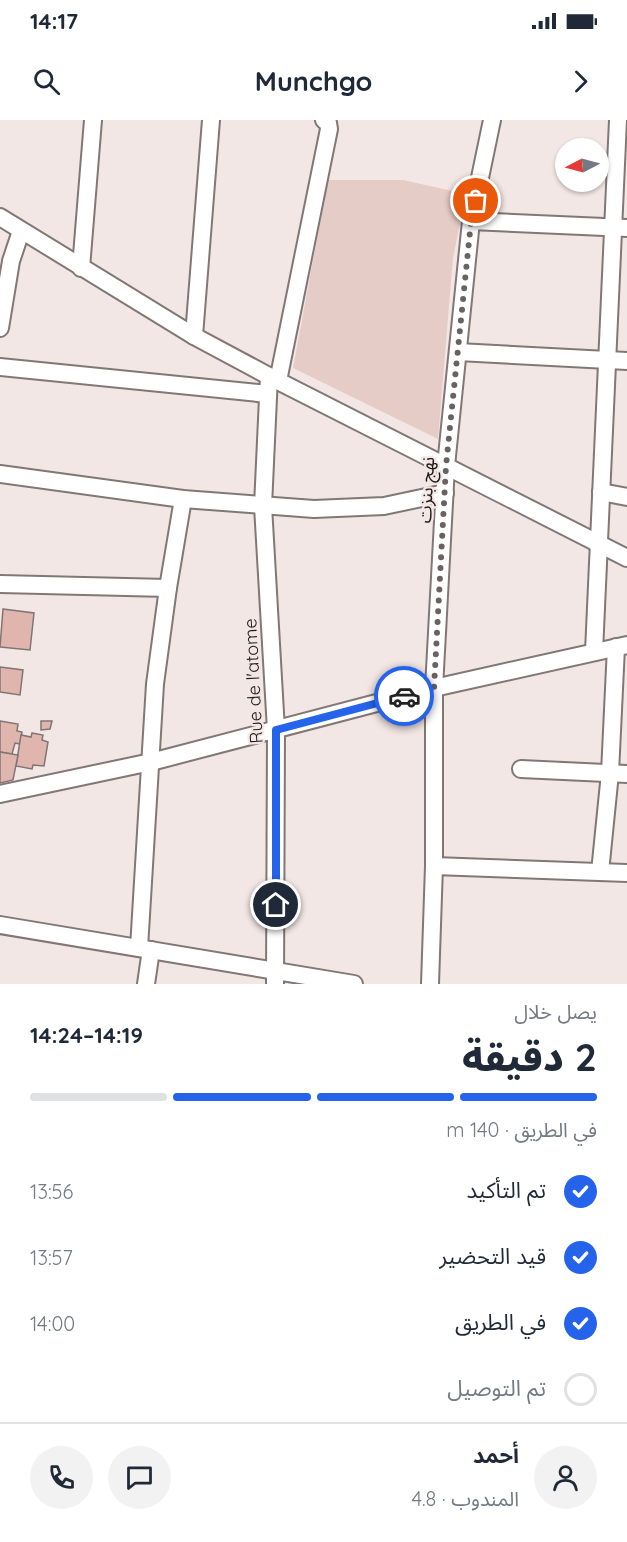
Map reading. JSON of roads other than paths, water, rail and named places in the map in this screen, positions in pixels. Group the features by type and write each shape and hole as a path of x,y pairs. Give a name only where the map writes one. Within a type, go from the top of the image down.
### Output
{"street":[{"path":"81,268 93,120"},
{"path":"194,336 211,120"},
{"name":"Rue de l'atome","path":"276,977 276,730 263,506 272,384 328,129 328,123 324,120"},
{"name":"نهج بنزت","path":"430,984 434,866 434,688 446,466 471,222 492,120"},
{"path":"594,652 607,360 620,228 622,138 618,120"},
{"path":"0,217 272,384 446,466 627,558"},
{"path":"471,222 620,228"},
{"path":"0,328 6,260 21,231"},
{"path":"458,352 627,361"},
{"path":"0,367 272,384"},
{"path":"0,474 183,499 314,509 384,506 445,494"},
{"path":"601,492 627,497"},
{"path":"146,984 145,949 155,684 183,499"},
{"path":"0,584 168,588"},
{"path":"0,794 151,762 434,688 622,646 600,872"},
{"path":"521,769 627,774"},
{"path":"434,866 627,873"},
{"path":"0,925 145,949 276,977 354,984"}]}
